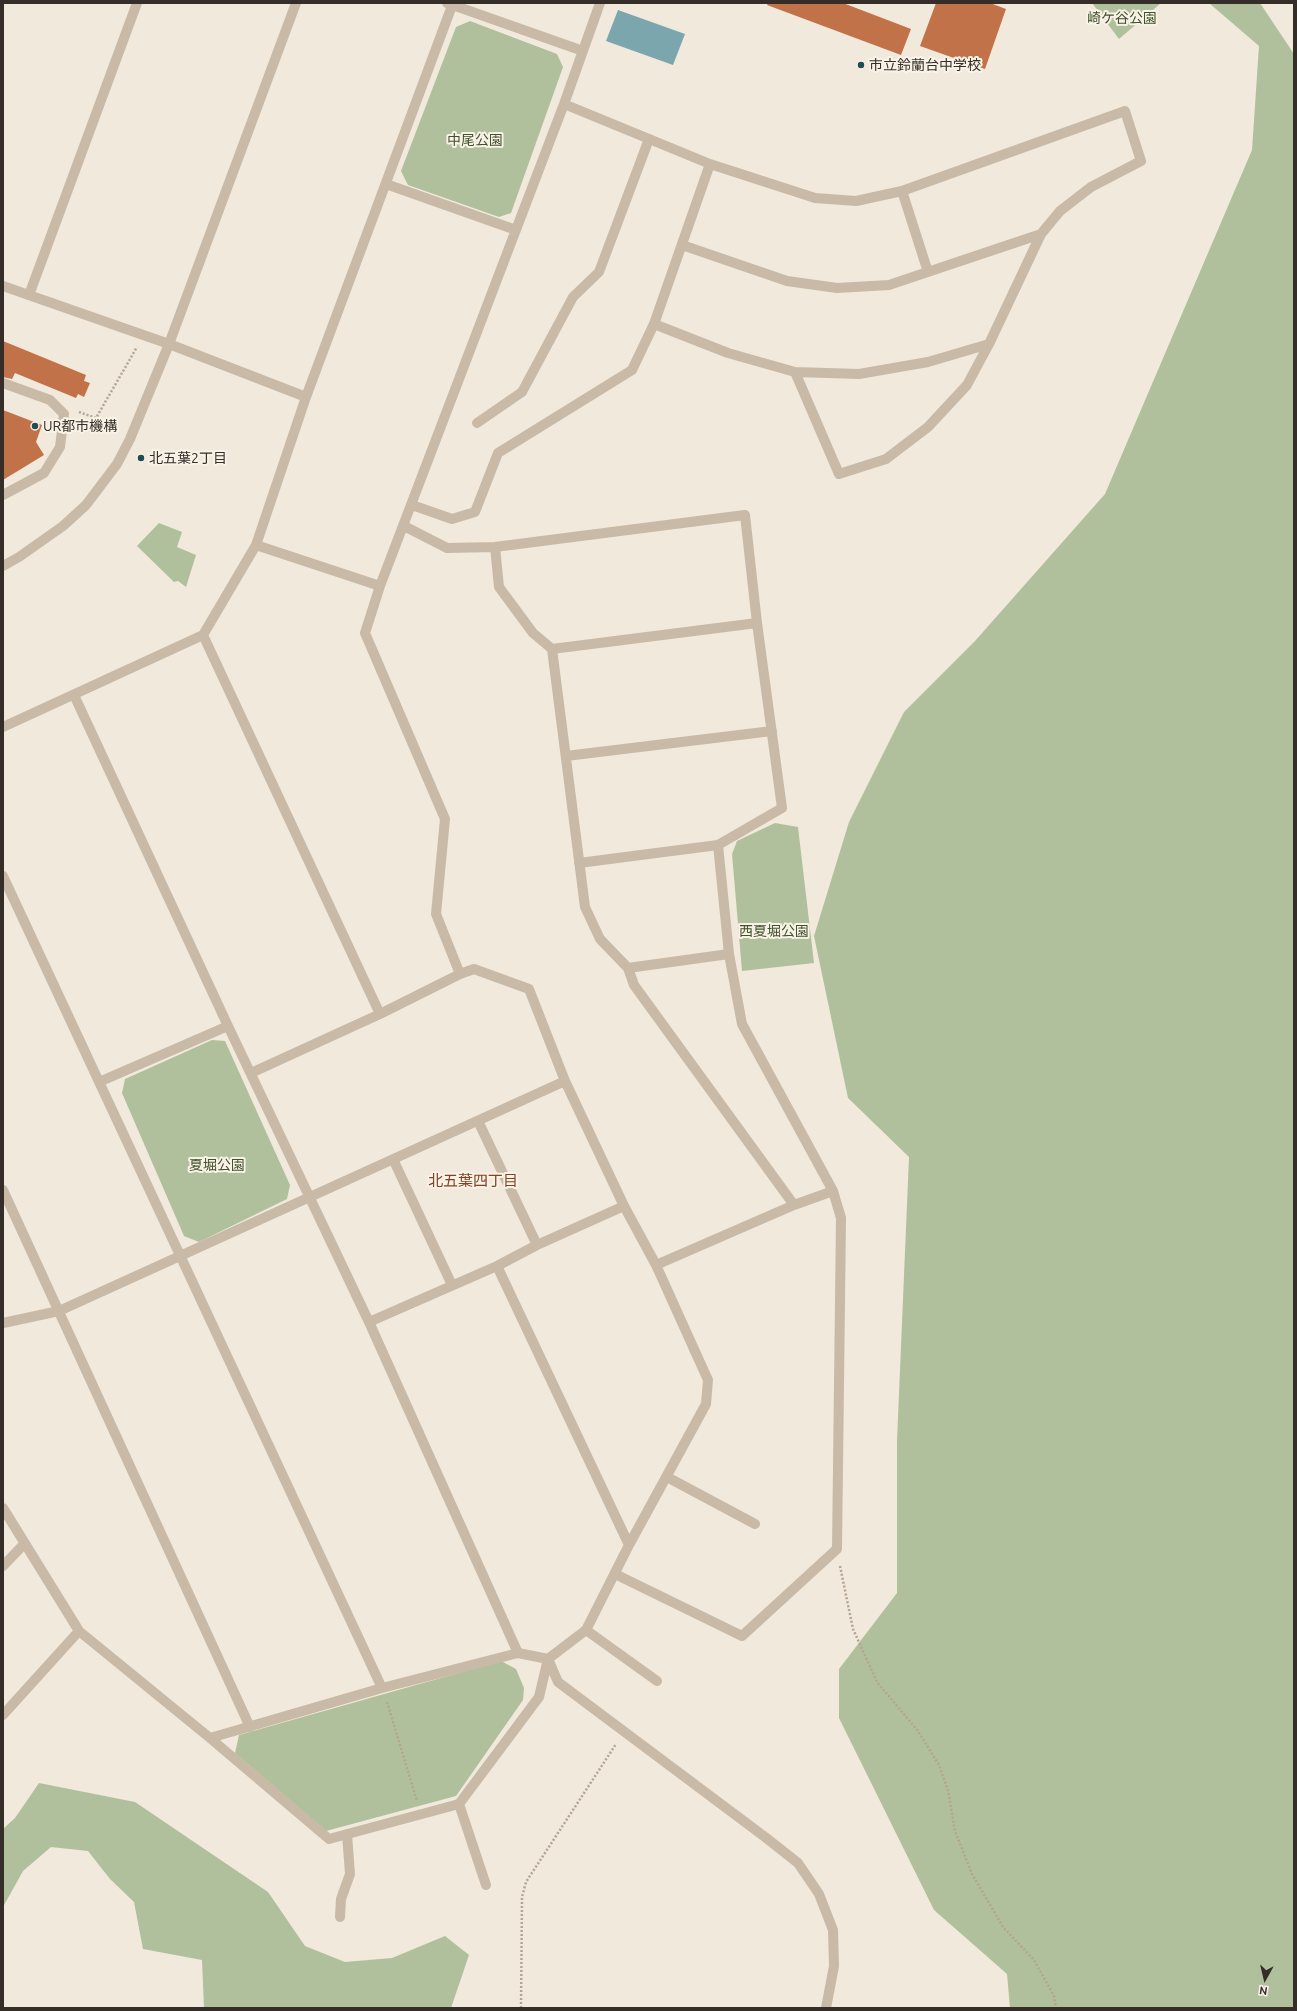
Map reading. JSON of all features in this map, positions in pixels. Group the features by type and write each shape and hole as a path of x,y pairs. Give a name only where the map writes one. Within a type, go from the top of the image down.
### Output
{"street":[{"path":"29,295 137,3"},
{"path":"3,566 19,557 63,526 86,505 103,485 117,464 130,440 168,344 296,3"},
{"path":"460,974 436,914 445,819 365,634 380,586 564,104 600,3"},
{"path":"3,727 74,696 203,635 256,545 306,397 386,184 451,4 582,51"},
{"path":"564,104 710,164 815,198 856,201 902,191 1125,111 1141,161 1091,187 1060,211 1041,234 989,344 967,385 928,427 886,459 839,474 795,372"},
{"path":"477,423 522,392 573,297 599,272 649,139"},
{"path":"412,505 452,519 475,512 498,453 632,370 654,324 710,164"},
{"path":"386,184 516,230"},
{"path":"902,191 928,272"},
{"path":"682,245 787,281 838,288 889,285 1041,234"},
{"path":"3,286 168,344 306,397"},
{"path":"654,324 728,353 795,372 859,374 928,362 989,344"},
{"path":"3,383 50,400 64,414 60,447 44,473 3,495"},
{"path":"404,526 447,548 495,546 745,515 757,623 782,808 718,845 579,863"},
{"path":"256,545 380,586"},
{"path":"495,546 499,587 533,633 552,648 585,907 600,939 628,968 634,985 794,1205"},
{"path":"552,648 757,623"},
{"path":"203,635 380,1014"},
{"path":"74,696 250,1074 369,1322 518,1653"},
{"path":"566,756 772,731"},
{"path":"615,1574 742,1636 837,1549 841,1218 833,1191 742,1024 729,954 718,845"},
{"path":"3,876 382,1688"},
{"path":"628,968 729,954"},
{"path":"3,1508 79,1631 210,1738 329,1839 459,1804 539,1697 548,1659 586,1630 629,1545 706,1404 708,1380 656,1265 624,1206 565,1081 528,989 474,969 460,974 380,1014 250,1074"},
{"path":"99,1082 228,1026"},
{"path":"3,1323 59,1311 181,1258 565,1081"},
{"path":"478,1121 538,1245"},
{"path":"393,1159 452,1285"},
{"path":"3,1190 250,1727"},
{"path":"656,1265 794,1205 833,1191"},
{"path":"369,1322 497,1266 538,1245 624,1206"},
{"path":"497,1266 629,1545"},
{"path":"666,1477 755,1524"},
{"path":"3,1566 25,1543"},
{"path":"586,1630 657,1681"},
{"path":"3,1715 79,1631"},
{"path":"210,1738 382,1688 518,1653 548,1659"},
{"path":"548,1659 558,1682 798,1863 819,1894 833,1930 834,1966 826,2008"},
{"path":"459,1804 486,1885"},
{"path":"340,1917 341,1899 350,1874 348,1834"}],"path":[{"path":"78,412 96,418 140,343"},
{"path":"837,1549 853,1629 877,1682 918,1731 939,1765 948,1790 955,1831 972,1874 1003,1927 1034,1960 1054,1996 1056,2008"},
{"path":"382,1688 421,1814"},
{"path":"521,2008 522,1897 526,1882 620,1738"}],"green space":[{"name":"崎ケ谷公園","path":"1092,3 1161,3 1119,39"},
{"path":"1209,3 1260,3 1294,54 1294,2008 1010,2008 1007,1974 934,1910 839,1718 839,1669 897,1593 897,1441 909,1157 848,1098 814,936 849,822 904,712 975,641 1105,494 1252,150 1259,46"},
{"name":"中尾公園","path":"470,21 557,54 563,67 511,213 499,217 408,185 401,171 456,27"},
{"path":"159,523 182,532 177,547 196,555 186,587 178,581 174,582 137,546"},
{"name":"西夏堀公園","path":"775,823 798,827 814,963 742,971 732,854 737,841"},
{"name":"夏堀公園","path":"212,1040 225,1041 290,1185 287,1199 199,1242 184,1236 122,1093 125,1079"},
{"path":"501,1661 516,1669 524,1688 523,1700 456,1796 326,1831 235,1753 239,1735"},
{"path":"39,1783 135,1802 268,1892 305,1946 345,1962 392,1958 445,1936 469,1955 451,2008 204,2008 202,1960 143,1949 134,1902 110,1879 88,1851 51,1847 23,1871 3,1907 3,1829 15,1818"}],"water":[{"path":"618,10 685,34 673,65 606,41"}],"building":[{"path":"768,3 843,3 911,29 901,55 767,5"},
{"path":"936,3 990,3 1006,9 985,69 920,46"},
{"path":"3,341 86,375 84,381 90,383 84,397 78,394 76,398 15,373 12,379 3,377"},
{"path":"3,410 42,425 36,442 44,455 3,480"}],"place":[{"name":"市立鈴蘭台中学校","path":"861,65"},
{"name":"UR都市機構","path":"35,426"},
{"name":"北五葉2丁目","path":"141,458"}],"district":[{"name":"北五葉四丁目","path":"473,1181"}]}
